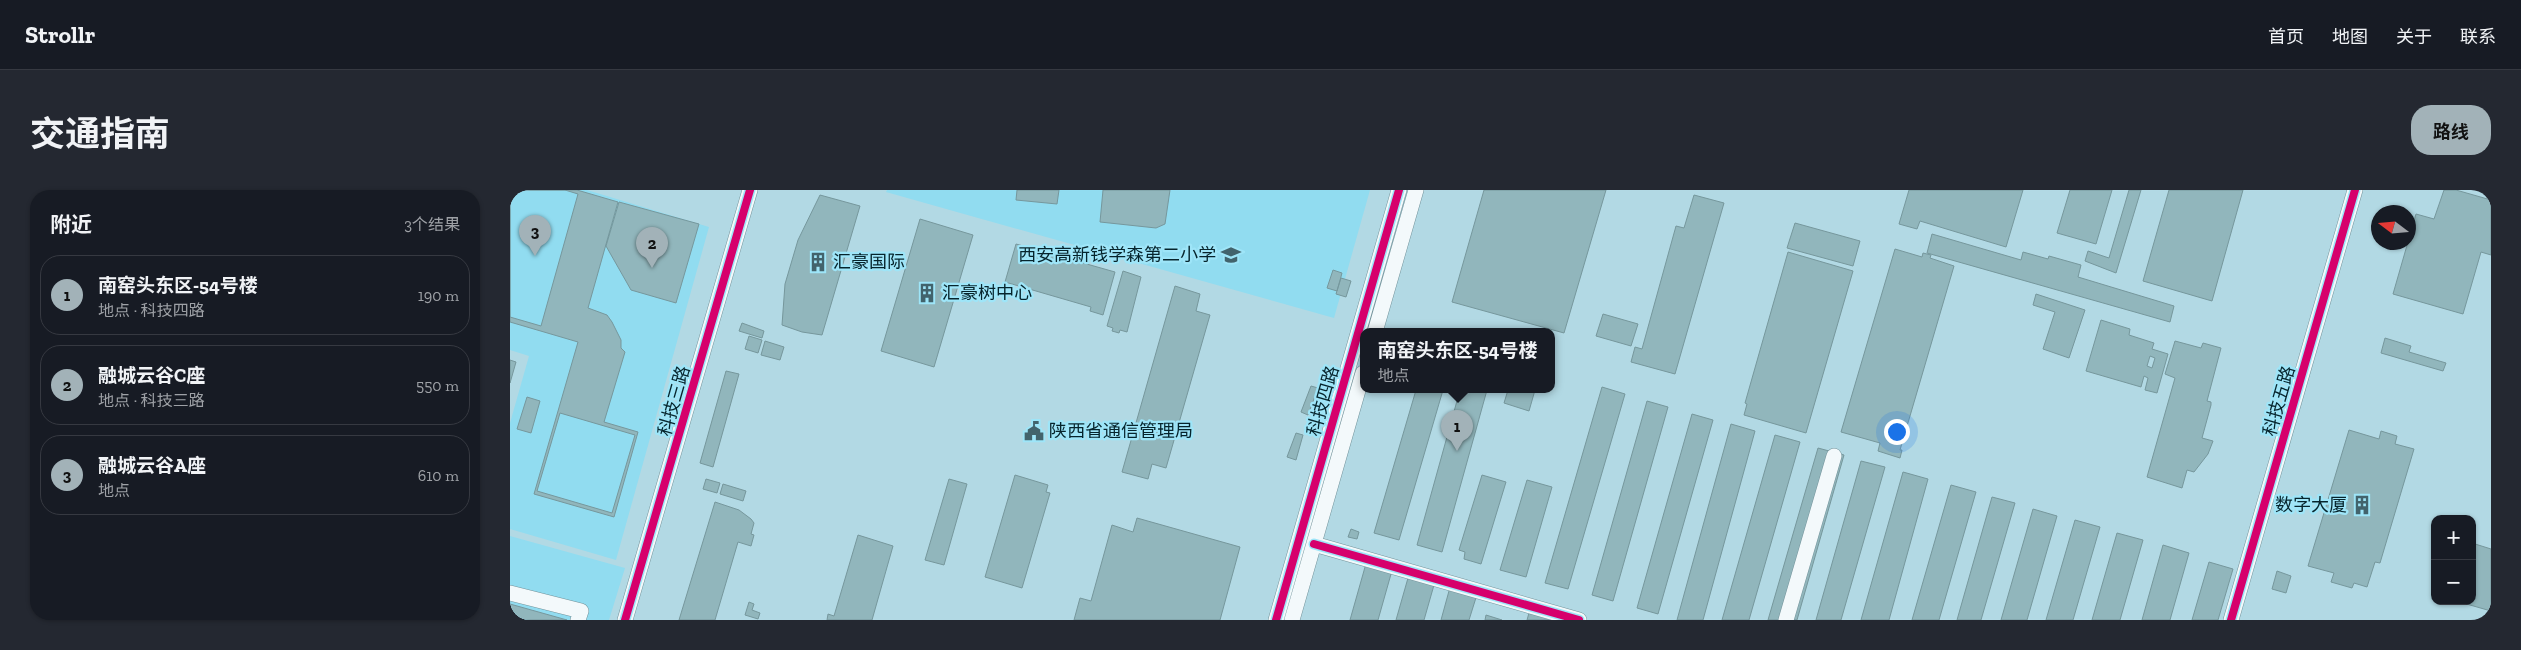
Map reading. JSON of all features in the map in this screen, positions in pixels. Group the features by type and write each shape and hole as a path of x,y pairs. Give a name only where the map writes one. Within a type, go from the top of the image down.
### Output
{"street":[{"name":"科技三路","path":"625,620 750,190"},
{"name":"科技四路","path":"1276,620 1399,190"},
{"path":"1376,328 1416,190"},
{"name":"科技五路","path":"2231,620 2355,190"},
{"name":"科技四路","path":"1292,620 1360,383"},
{"path":"1786,620 1834,456"},
{"path":"1314,544 1579,620"},
{"path":"510,593 581,611 578,620"}],"shaded area":[{"path":"510,190 587,190 709,227 616,560 510,529 510,423 529,356 510,350"},
{"name":"西安高新钱学森第二小学","path":"887,190 1370,190 1334,318 886,192"},
{"path":"510,536 625,568 609,620 510,620"}],"building":[{"path":"510,190 565,190 578,194 541,326 510,317"},
{"path":"510,190 577,190 618,202 588,308 607,315 621,340 621,348 625,352 604,422 638,432 614,517 534,494 578,342 510,322"},
{"path":"1017,190 1059,190 1057,204 1016,200"},
{"path":"1103,190 1170,190 1165,224 1156,228 1100,222"},
{"path":"1484,190 1606,190 1564,333 1555,331 1555,328 1546,328 1452,302"},
{"path":"1909,190 2023,190 2006,247 1920,221 1917,229 1899,224"},
{"path":"2070,190 2112,190 2096,244 2057,233"},
{"path":"2129,190 2141,190 2116,273 2085,261 2088,251 2109,258"},
{"path":"2169,190 2243,190 2212,301 2143,281"},
{"path":"2444,190 2456,190 2491,200 2491,255 2481,252 2463,314 2393,294 2406,250 2416,250 2416,214 2434,219"},
{"name":"汇豪国际","path":"820,195 860,206 822,335 802,332 782,325 785,284 798,240"},
{"path":"1694,195 1724,203 1675,374 1631,362 1635,347 1642,349 1676,226 1684,228"},
{"path":"619,202 699,224 676,303 631,290 606,246"},
{"name":"汇豪树中心","path":"920,219 973,235 934,367 881,351"},
{"path":"1795,223 1860,241 1853,266 1787,248"},
{"path":"1932,234 2021,260 2023,252 2048,259 2049,256 2081,265 2078,277 2174,306 2170,322 1927,253"},
{"path":"1016,244 1115,272 1103,315 1090,311 1091,307 1005,282"},
{"path":"1895,249 1922,257 1923,253 1931,255 1930,258 1954,266 1900,450 1902,450 1900,458 1878,451 1880,443 1841,432"},
{"path":"1788,252 1853,271 1806,433 1744,415 1747,404 1745,403"},
{"path":"1333,270 1342,273 1337,291 1327,288"},
{"path":"1123,271 1141,277 1127,332 1120,330 1119,333 1112,331 1113,328 1107,326"},
{"path":"1341,278 1351,281 1346,297 1336,294"},
{"path":"1175,286 1200,294 1196,311 1210,315 1166,468 1152,464 1148,479 1122,472"},
{"path":"2036,294 2085,310 2069,358 2043,349 2055,312 2033,305"},
{"path":"1603,314 1638,324 1631,346 1596,336"},
{"path":"2101,320 2130,329 2129,335 2154,343 2152,349 2168,354 2157,393 2145,390 2148,378 2144,376 2141,387 2086,371","holes":["2150,356 2155,358 2152,368 2147,366"]},
{"path":"742,323 764,331 762,338 739,331"},
{"path":"749,336 762,340 758,353 745,349"},
{"path":"2385,338 2411,346 2409,352 2446,363 2443,371 2381,353"},
{"path":"765,341 784,347 780,360 761,355"},
{"path":"2175,341 2201,348 2203,343 2221,348 2207,401 2211,402 2211,405 2202,438 2213,441 2208,454 2194,472 2187,470 2182,488 2147,477 2175,378 2165,374"},
{"path":"510,360 516,362 510,383"},
{"path":"726,371 739,374 713,467 700,463"},
{"path":"1311,386 1318,388 1308,415 1301,412"},
{"path":"1602,387 1625,394 1568,589 1545,583"},
{"path":"1415,393 1442,393 1399,540 1374,533"},
{"path":"1459,393 1486,393 1442,552 1417,545"},
{"path":"1507,393 1534,393 1529,411 1504,403"},
{"path":"527,397 540,401 531,433 517,429"},
{"path":"1647,401 1668,407 1613,601 1592,595"},
{"path":"560,413 635,435 612,513 537,491"},
{"path":"1692,414 1713,420 1658,614 1637,608"},
{"path":"1731,424 1755,431 1703,620 1677,620"},
{"name":"数字大厦","path":"2349,430 2379,439 2381,431 2397,436 2395,444 2414,449 2380,563 2375,562 2367,587 2354,583 2352,588 2331,582 2334,573 2308,566"},
{"path":"1296,433 1303,435 1296,460 1287,457"},
{"path":"1775,435 1800,442 1749,620 1722,620"},
{"path":"1818,448 1844,455 1797,620 1768,620"},
{"path":"1861,461 1885,467 1841,620 1816,620"},
{"path":"1903,472 1928,479 1889,620 1861,620"},
{"path":"1015,475 1048,485 1046,492 1050,493 1022,588 985,577"},
{"path":"1482,475 1506,482 1481,564 1464,559 1465,552 1459,550"},
{"path":"706,479 720,483 717,493 703,489"},
{"path":"949,479 967,484 944,565 925,560"},
{"path":"1527,480 1552,487 1526,577 1500,570"},
{"path":"723,484 746,491 743,501 720,494"},
{"path":"1951,485 1976,492 1939,620 1912,620"},
{"path":"1992,497 2015,503 1981,620 1957,620"},
{"path":"715,502 739,510 751,519 754,523 751,534 754,535 751,546 738,542 715,620 679,620"},
{"path":"2033,509 2057,516 2027,620 2001,620"},
{"path":"1137,518 1240,547 1220,620 1074,620 1080,598 1091,601 1112,525 1133,532"},
{"path":"2075,520 2100,527 2073,620 2046,620"},
{"path":"1351,529 1359,532 1357,539 1348,537"},
{"path":"2117,533 2143,540 2120,620 2092,620"},
{"path":"858,535 893,546 872,620 827,620 828,614 834,616"},
{"path":"2476,544 2491,549 2491,611 2470,605 2476,605"},
{"path":"2163,545 2189,553 2170,620 2142,620"},
{"path":"1367,560 1393,567 1378,620 1350,620"},
{"path":"2209,562 2233,569 2218,620 2192,620"},
{"path":"1410,571 1436,578 1424,620 1396,620"},
{"path":"2277,571 2291,576 2286,593 2272,589"},
{"path":"1452,580 1479,588 1469,620 1441,620"},
{"path":"749,602 754,604 752,610 760,613 758,619 745,615"},
{"path":"510,604 567,620 510,620"},
{"path":"1531,606 1555,620 1527,620"},
{"path":"1486,615 1502,620 1485,620"}],"cycle path":[{"path":"625,620 750,190"},
{"path":"1276,620 1399,190"},
{"path":"2231,620 2355,190"},
{"path":"1314,544 1579,620"}],"place":[{"name":"西安高新钱学森第二小学","path":"1231,255"},
{"name":"融城云谷A座","path":"535,256"},
{"name":"汇豪国际","path":"818,262"},
{"name":"融城云谷C座","path":"652,268"},
{"name":"汇豪树中心","path":"927,293"},
{"name":"陕西省通信管理局","path":"1034,431"},
{"name":"南窑头东区-54号楼","path":"1457,451"},
{"name":"数字大厦","path":"2362,505"}]}
